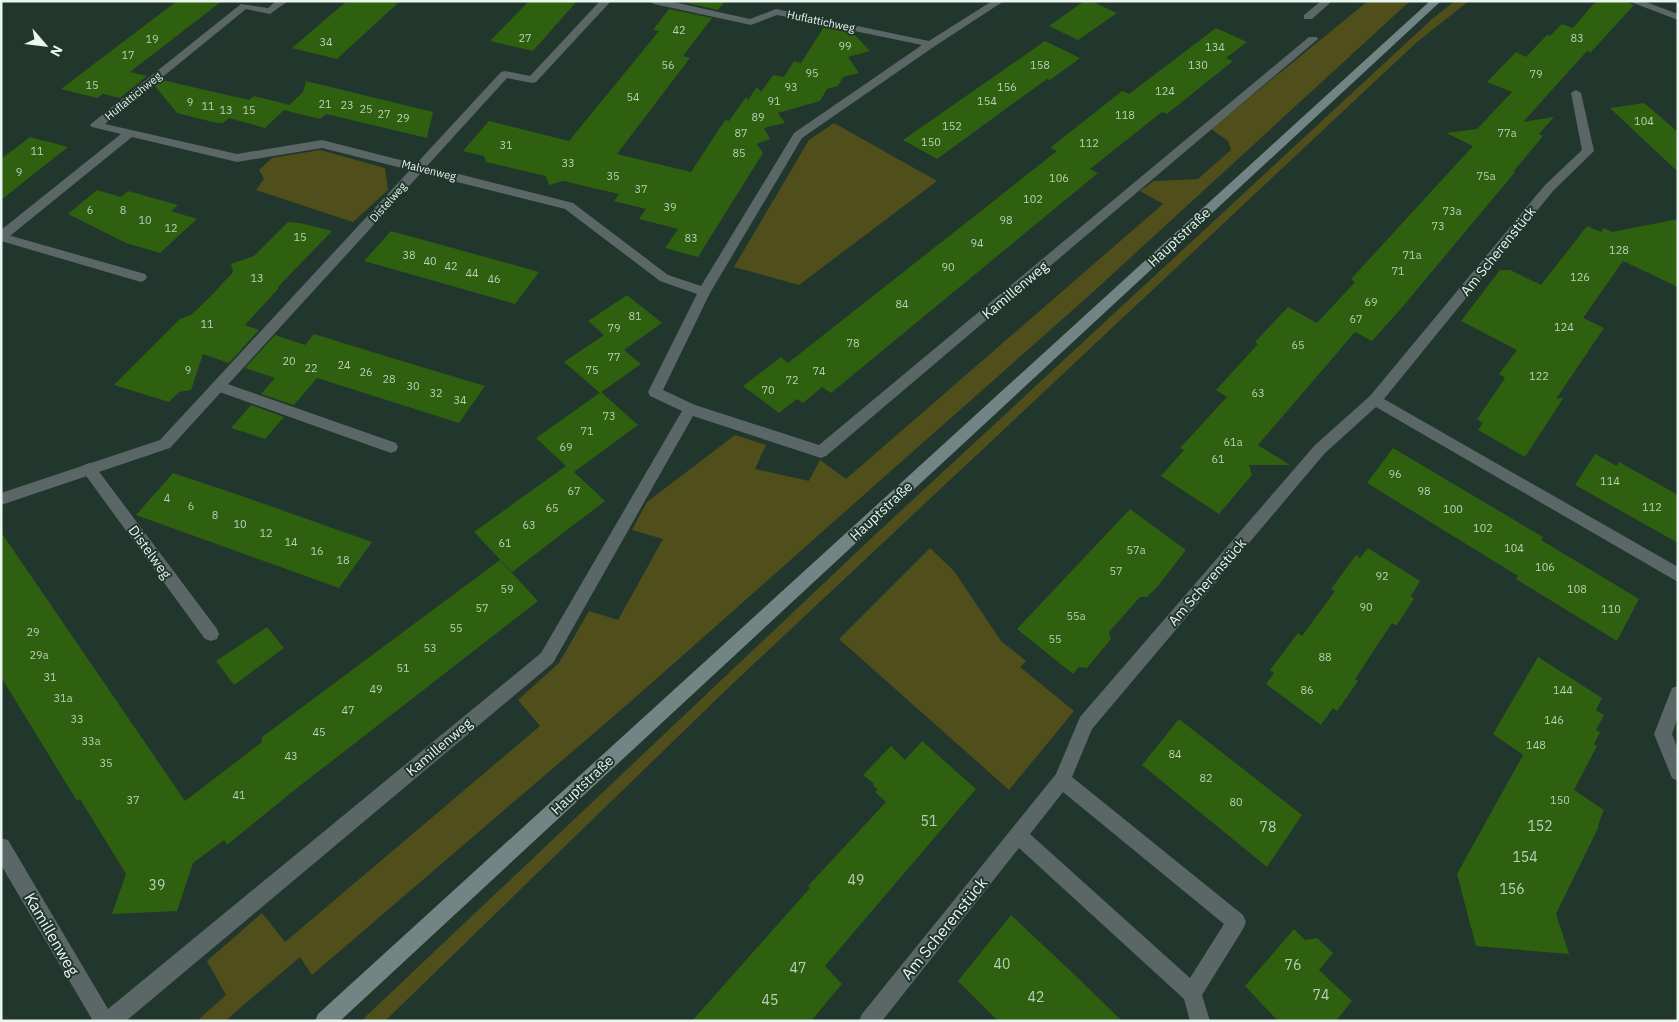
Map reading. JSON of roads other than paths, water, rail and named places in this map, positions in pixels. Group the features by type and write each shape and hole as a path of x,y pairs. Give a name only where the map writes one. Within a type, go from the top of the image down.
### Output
{"main road":[{"name":"Hauptstraße","path":"325,1021 1436,1"}],"street":[{"name":"Huflattichweg","path":"130,133 96,125 244,6 270,11 283,1"},
{"name":"Distelweg","path":"1,499 165,444 505,74 532,80 606,1"},
{"name":"Huflattichweg","path":"654,1 751,22 776,12 931,44"},
{"name":"Kamillenweg","path":"1000,1 931,44 798,136 704,292 655,392 690,409 821,452 1313,39"},
{"path":"1308,17 1327,1"},
{"path":"1633,1 1678,17"},
{"name":"Am Scherenstück","path":"870,1021 1062,780 1086,723 1320,449 1375,400 1550,188 1588,151 1576,93"},
{"name":"Huflattichweg","path":"2,237 130,133"},
{"name":"Malvenweg","path":"130,133 238,158 322,144 569,206 664,278 704,292"},
{"path":"2,237 141,277"},
{"path":"219,386 391,446"},
{"path":"1375,400 1678,575"},
{"name":"Kamillenweg","path":"110,1021 547,658 690,409"},
{"name":"Distelweg","path":"89,469 211,634"},
{"path":"1678,694 1663,734 1678,772"},
{"path":"1062,780 1236,922 1192,993"},
{"path":"1018,836 1192,993 1200,1021"},
{"name":"Kamillenweg","path":"1,847 104,1021"}]}
